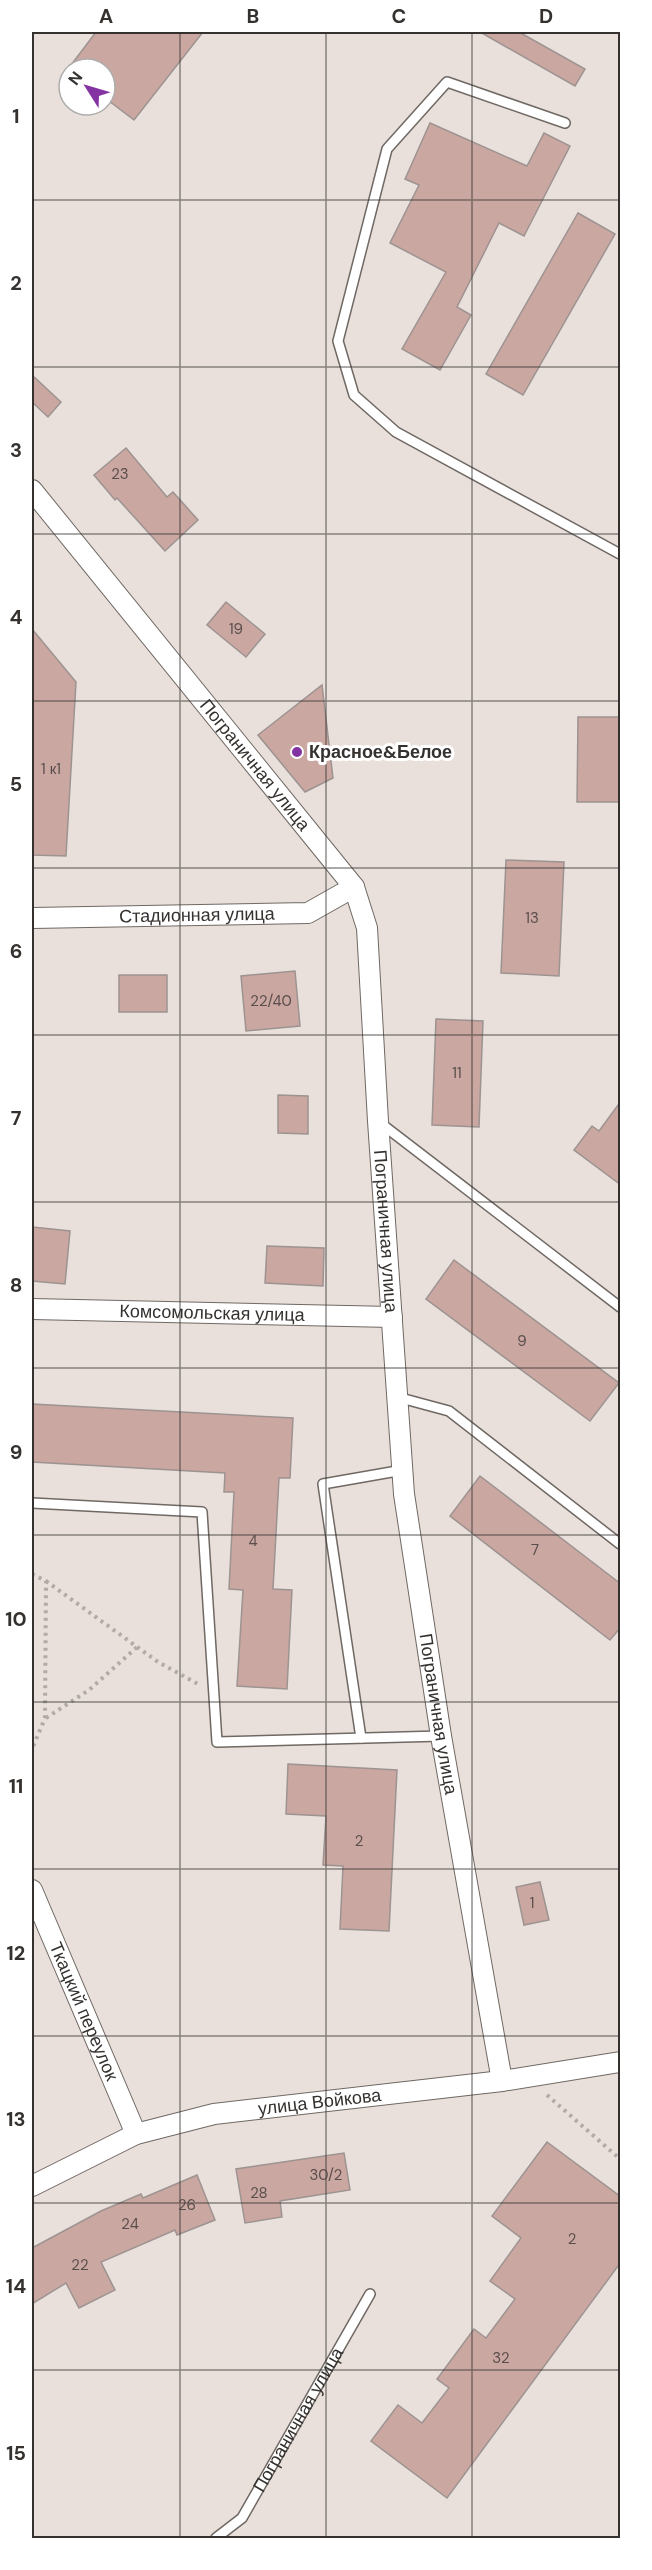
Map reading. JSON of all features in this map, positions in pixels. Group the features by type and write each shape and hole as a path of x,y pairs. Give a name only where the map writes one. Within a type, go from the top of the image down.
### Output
{"street":[{"name":"Пограничная улица","path":"32,490 354,887 367,928 378,1121 403,1470 441,1736 502,2080"},
{"name":"Стадионная улица","path":"32,918 308,913 354,887"},
{"name":"Комсомольская улица","path":"32,1309 392,1317"},
{"name":"Ткацкий переулок","path":"32,1890 136,2134"},
{"name":"улица Войкова","path":"32,2186 136,2134 214,2114 527,2077 621,2062"}],"lane":[{"path":"565,123 447,82 387,149 338,341 354,395 396,432 621,554"},
{"path":"378,1121 621,1307"},
{"path":"397,1397 449,1411 621,1544"},
{"path":"361,1738 323,1485 403,1470"},
{"path":"32,1503 202,1512 217,1742 441,1736"},
{"name":"Пограничная улица","path":"216,2538 242,2518 370,2294"}],"path":[{"path":"32,1574 46,1581 158,1662 214,1694"},
{"path":"32,1749 45,1718 46,1581"},
{"path":"45,1718 89,1690 137,1647"},
{"path":"527,2077 621,2159"}],"building":[{"path":"96,32 203,32 134,120 117,107 117,57 77,57"},
{"path":"480,32 519,32 585,69 575,86"},
{"path":"430,123 527,166 544,133 570,146 524,236 499,223 457,307 471,315 440,370 402,349 446,272 390,243 419,185 405,179"},
{"path":"578,213 615,234 523,395 486,374"},
{"path":"32,375 61,402 48,417 32,402"},
{"path":"126,448 167,497 173,492 198,520 165,551 94,475"},
{"path":"226,602 265,634 246,657 207,625"},
{"path":"32,629 76,682 66,856 32,855"},
{"path":"322,685 333,778 305,792 258,735"},
{"path":"578,717 621,717 621,802 577,802"},
{"path":"506,860 564,862 559,976 501,973"},
{"path":"295,971 300,1026 246,1031 241,976"},
{"path":"119,975 167,975 167,1012 119,1012"},
{"path":"436,1019 483,1021 479,1127 432,1125"},
{"path":"278,1095 308,1096 308,1134 278,1133"},
{"path":"621,1101 621,1185 574,1150 592,1126 599,1131"},
{"path":"32,1227 70,1231 65,1284 32,1281"},
{"path":"267,1246 324,1248 323,1286 265,1283"},
{"path":"454,1260 619,1383 590,1421 426,1299"},
{"path":"32,1404 293,1418 290,1478 279,1478 273,1589 292,1590 287,1689 237,1686 243,1590 229,1589 234,1492 224,1492 225,1473 32,1462"},
{"path":"480,1476 621,1584 621,1627 610,1640 450,1516"},
{"path":"288,1764 397,1770 389,1931 340,1929 343,1866 323,1865 326,1816 286,1814"},
{"path":"540,1882 549,1920 524,1925 516,1887"},
{"path":"547,2142 621,2197 621,2262 447,2498 371,2441 398,2405 422,2423 449,2388 437,2379 474,2329 486,2338 515,2299 490,2281 521,2238 492,2216"},
{"path":"344,2153 350,2190 280,2201 282,2217 245,2223 236,2169"},
{"path":"197,2175 215,2220 177,2235 175,2230 101,2262 115,2290 79,2308 66,2283 32,2304 32,2248 101,2211 141,2194 143,2198"}],"place":[{"name":"Красное&Белое","path":"297,752"}]}
